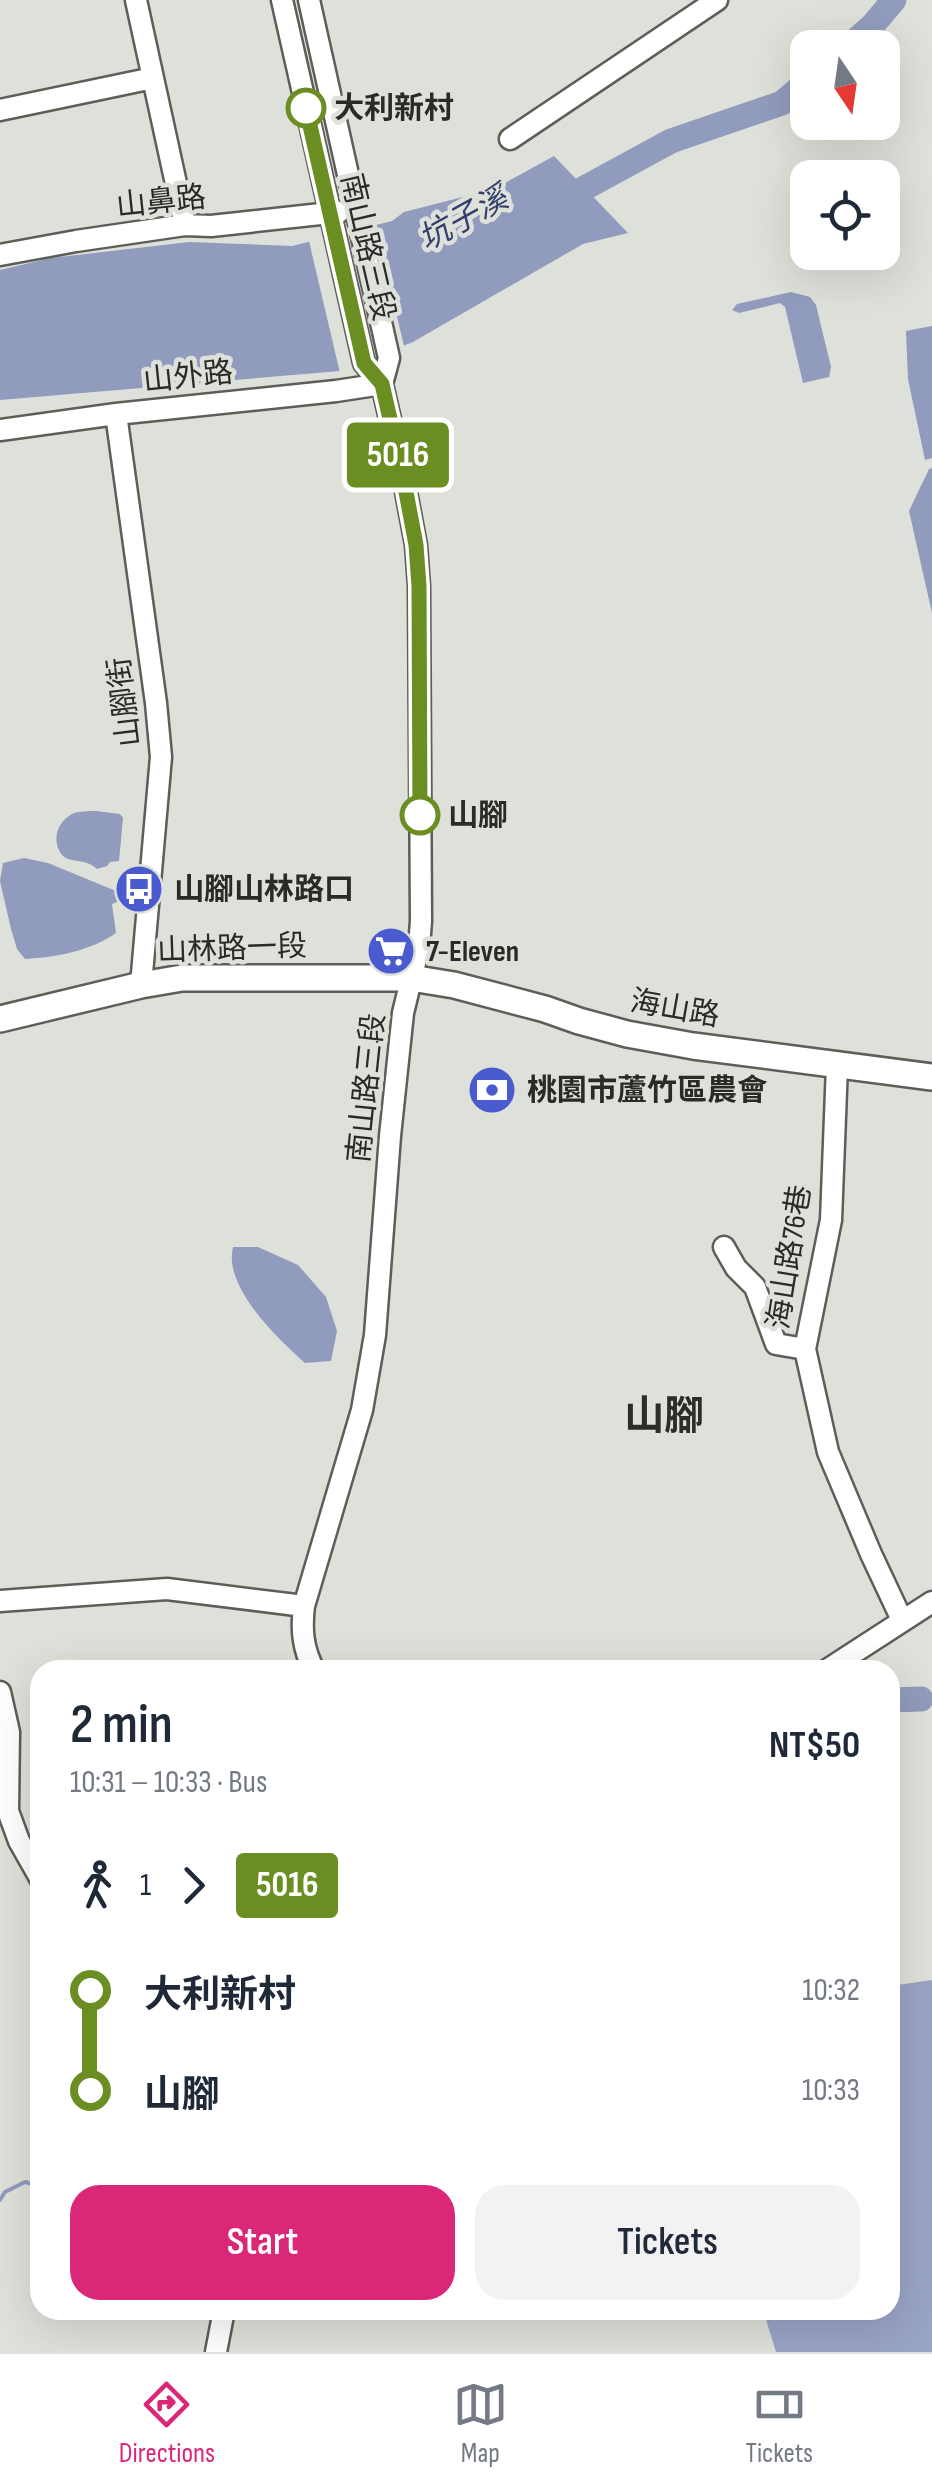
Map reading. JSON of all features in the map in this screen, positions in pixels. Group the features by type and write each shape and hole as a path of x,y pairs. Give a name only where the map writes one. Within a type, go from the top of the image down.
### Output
{"main road":[{"name":"山林路一段","path":"0,1019 196,976 412,978"},
{"name":"海山路","path":"412,978 454,985 626,1034 932,1077"}],"street":[{"path":"136,0 185,226"},
{"name":"南山路三段","path":"282,0 364,363 382,384"},
{"name":"南山路三段","path":"308,0 388,358 382,384 416,545 421,921 419,947 403,1013 375,1335 362,1410 304,1606 301,1632 309,1660"},
{"path":"510,139 717,0"},
{"path":"0,110 154,78"},
{"name":"山鼻路","path":"0,255 185,226 333,224 358,218"},
{"name":"山外路","path":"0,430 382,384"},
{"name":"山腳街","path":"116,414 161,757 141,985"},
{"name":"海山路76巷","path":"837,1065 830,1220 805,1349 828,1452 902,1620"},
{"path":"724,1247 736,1268 755,1286 776,1344 805,1349"},
{"path":"0,1601 167,1589 304,1606"},
{"path":"842,1660 932,1602"},
{"path":"0,1692 9,1732 8,1812 30,1861"},
{"path":"216,2352 222,2320"}],"shaded area":[{"path":"932,1980 932,2352 776,2352 766,2320 900,2320 900,1985"}],"water":[{"path":"554,156 628,233 583,244 413,342 340,371 0,400 0,270 51,258 189,242 292,246 392,221 404,212 494,189"},
{"path":"791,292 810,297 816,305 831,367 829,377 803,383 785,307 780,303 739,313 732,310 737,304"},
{"path":"932,326 932,458 925,460 908,379 906,331"},
{"path":"932,468 932,613 909,511"},
{"path":"96,811 120,814 123,818 119,861 97,869 65,858 56,838 67,817"},
{"path":"24,858 48,863 116,891 117,902 112,904 116,933 73,952 25,959 17,949 0,881 3,863"},
{"path":"233,1247 258,1247 298,1265 326,1297 337,1331 331,1361 305,1363 255,1311 236,1279"}],"pier":[{"path":"374,221 405,350 340,373 308,237"}],"waterway":[{"name":"坑子溪","path":"867,30 894,0"},
{"name":"坑子溪","path":"557,203 671,141 782,103 790,96"},
{"path":"900,1700 921,1699"},
{"path":"0,2200 5,2192 30,2183"}],"bus line":[{"name":"5016","path":"306,108 364,363 382,384 416,545 420,815"}],"place":[{"name":"大利新村","path":"306,108"},
{"name":"山腳","path":"420,815"},
{"name":"山腳山林路口","path":"139,889"},
{"name":"7-Eleven","path":"391,951"},
{"name":"桃園市蘆竹區農會","path":"492,1090"}],"district":[{"name":"山腳","path":"664,1415"}]}
